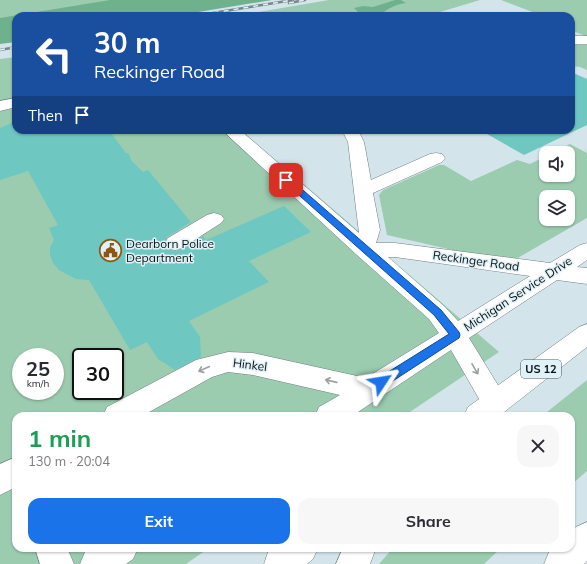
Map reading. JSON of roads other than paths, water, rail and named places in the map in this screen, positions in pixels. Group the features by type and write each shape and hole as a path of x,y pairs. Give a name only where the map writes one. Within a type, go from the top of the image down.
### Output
{"street":[{"path":"575,40 587,40"},
{"path":"0,106 12,103"},
{"path":"234,134 437,313 455,335 486,410"},
{"path":"352,134 356,142 370,230 364,250"},
{"path":"364,190 436,158"},
{"path":"175,243 214,218"},
{"name":"Reckinger Road","path":"364,250 396,250 587,276"},
{"name":"Michigan Service Drive","path":"335,412 587,250"},
{"name":"US 12","path":"486,410 587,334"},
{"name":"Hinkel","path":"124,412 205,368 228,362 253,364 369,390"},
{"path":"0,480 12,473"},
{"path":"575,550 587,538"},
{"path":"52,552 57,564"},
{"path":"96,564 116,552"},
{"path":"280,564 296,552"},
{"path":"353,564 358,552"},
{"path":"561,564 573,552"}],"railway":[{"path":"219,12 293,0"},
{"path":"289,3 305,0"},
{"path":"0,50 12,48"}],"place":[{"name":"Dearborn Police Department","path":"110,251"}]}
